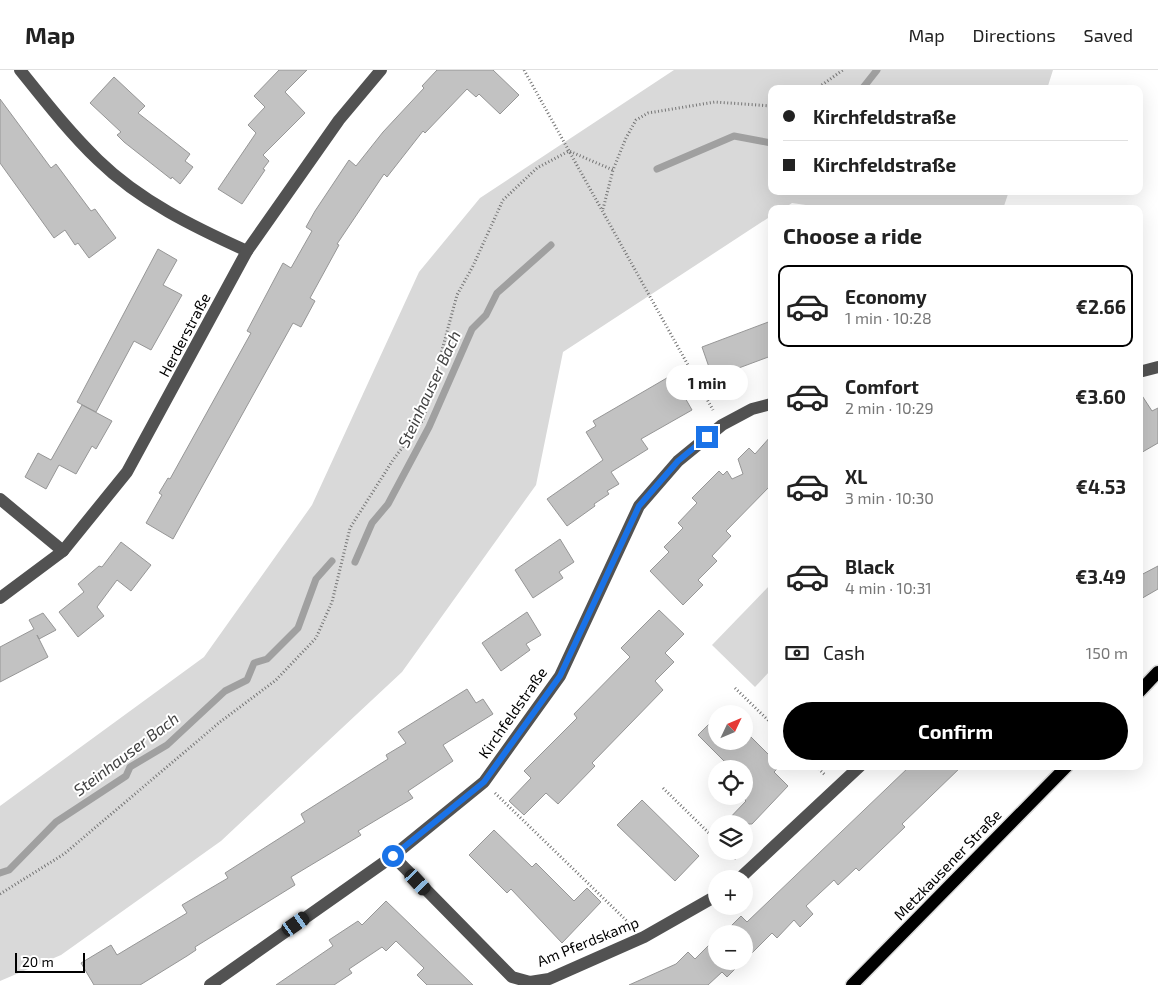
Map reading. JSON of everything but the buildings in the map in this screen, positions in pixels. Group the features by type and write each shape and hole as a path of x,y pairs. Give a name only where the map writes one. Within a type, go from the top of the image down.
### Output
{"main road":[{"path":"1143,688 1158,672"},
{"name":"Metzkausener Straße","path":"852,985 1063,770"}],"street":[{"path":"20,70 61,122 99,161 128,184 192,226 248,252"},
{"name":"Herderstraße","path":"0,598 63,551 127,472 248,252 339,120 381,70"},
{"path":"1143,371 1158,367"},
{"name":"Kirchfeldstraße","path":"210,985 393,856 484,782 560,676 639,506 678,461 722,425 752,409 768,405"},
{"path":"0,499 63,551"},
{"path":"749,870 856,770"},
{"name":"Am Pferdskamp","path":"393,856 512,977 530,982 549,979 644,937 708,901"}],"path":[{"path":"524,70 722,425"},
{"path":"822,85 844,70"},
{"path":"603,210 613,170 626,138 636,120 648,112 715,102 768,106"},
{"path":"569,151 613,170"},
{"path":"0,894 64,854 220,722 276,680 316,638 332,602 350,528 393,460 423,420 457,294 473,266 503,200 537,168 569,151"},
{"path":"735,688 768,720"},
{"path":"484,782 644,937"},
{"path":"663,788 708,832"}],"shaded area":[{"path":"674,70 1053,70 1048,85 768,85 768,195 1008,195 1004,205 806,205 792,203 789,205 768,205 768,218 563,352 536,485 402,672 221,841 61,955 0,981 0,806 204,657 312,505 419,272 480,198"},
{"path":"768,587 768,673 755,687 712,645"}],"waterway":[{"name":"Steinhauser Bach","path":"865,85 877,70"},
{"name":"Steinhauser Bach","path":"657,169 734,136 768,142"},
{"name":"Steinhauser Bach","path":"355,562 372,523 388,504 429,427 472,329 486,315 497,293 551,245"},
{"name":"Steinhauser Bach","path":"0,873 9,870 56,822 126,776 130,767 167,745 225,691 247,680 254,663 267,659 298,628 316,579 332,561"}],"route":[{"path":"393,856 443,818 484,782 560,676 639,506 678,461 707,437"}]}
